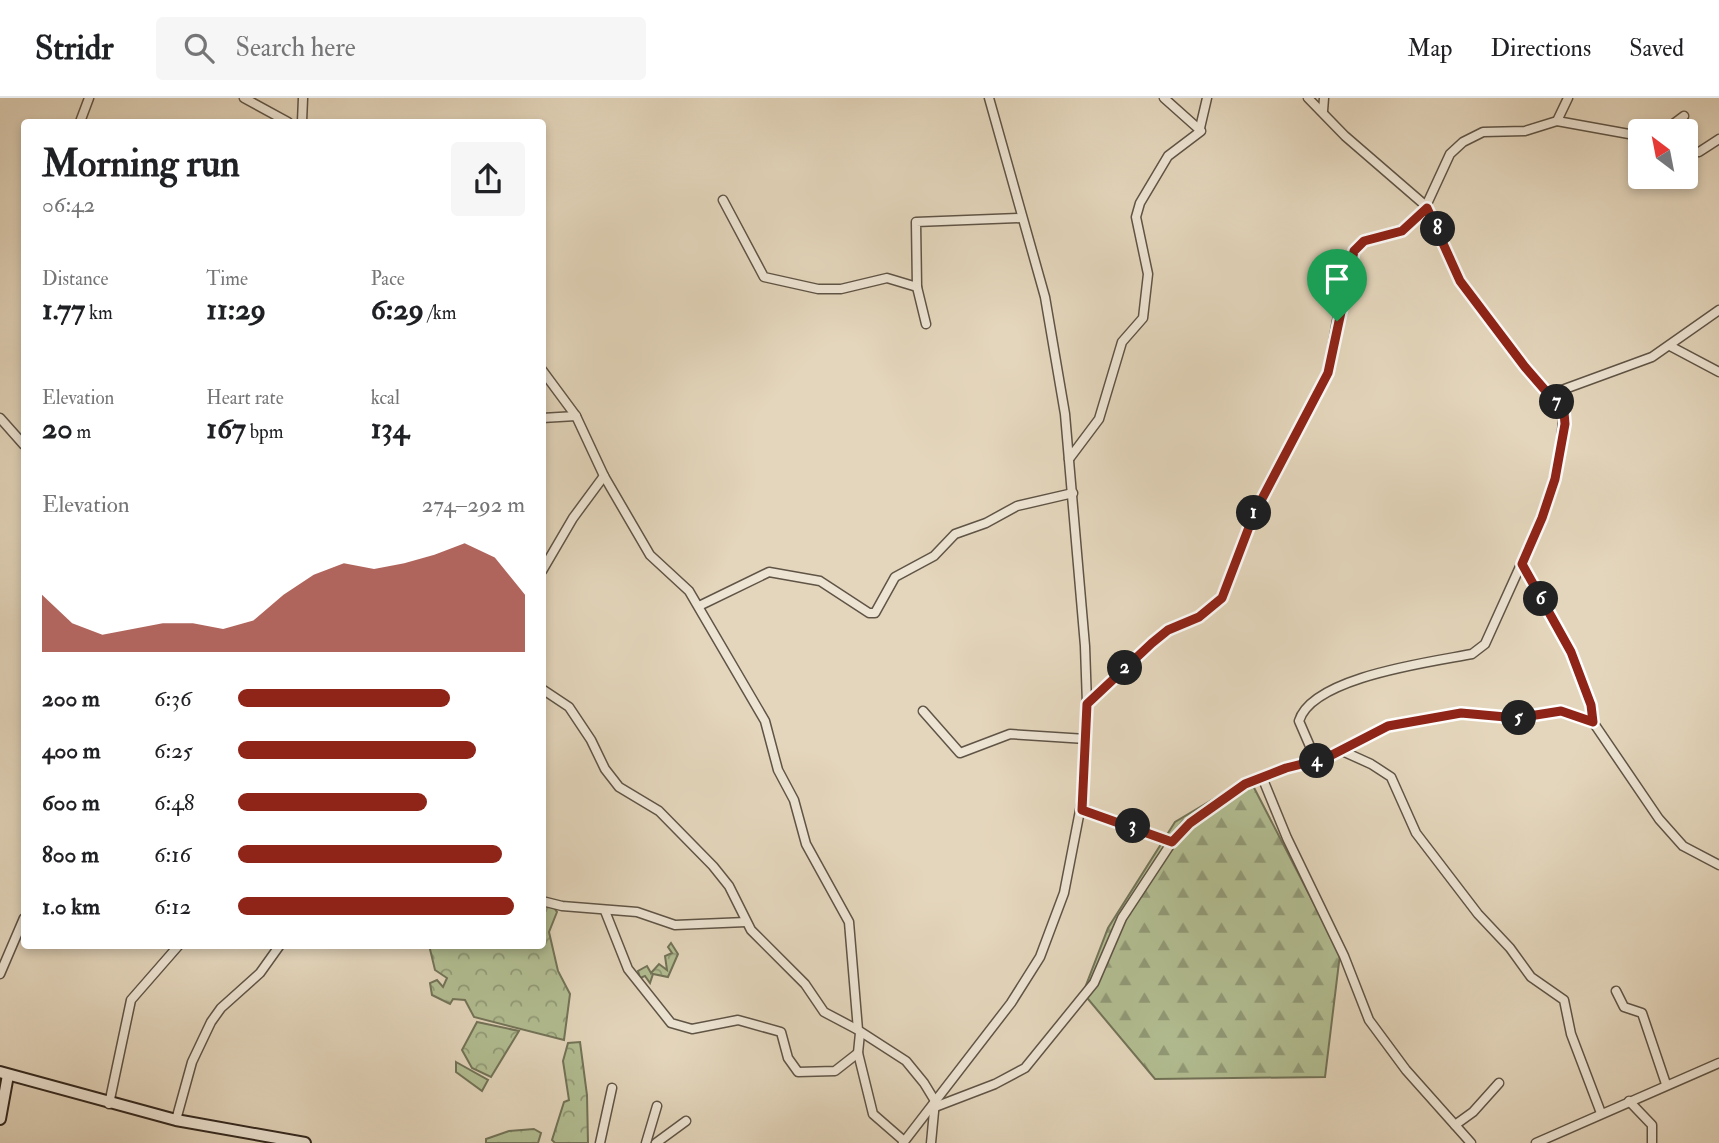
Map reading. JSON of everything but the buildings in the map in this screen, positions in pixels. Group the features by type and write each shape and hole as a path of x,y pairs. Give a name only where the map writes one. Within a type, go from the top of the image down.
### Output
{"main road":[{"path":"0,1119 4,1074 176,1120 305,1143"}],"street":[{"path":"81,119 89,98"},
{"path":"244,98 282,119"},
{"path":"302,119 303,98"},
{"path":"546,375 576,416 604,476 650,555 667,568 699,606 765,721 778,770 794,800 806,844 849,922 859,1031 858,1053 873,1114 903,1142 1011,1003 1040,957 1058,914 1082,810 1087,704 1065,414 1045,297 989,98"},
{"path":"1164,98 1200,128"},
{"path":"1069,459 1099,418 1122,342 1143,318 1148,274 1136,217 1140,203 1168,156 1193,139 1200,128 1207,98"},
{"path":"1308,98 1345,136 1426,207 1460,281 1525,367 1564,412 1559,462 1542,518 1494,630 1480,650 1367,677 1330,690 1305,707 1299,721 1312,751 1312,762"},
{"path":"1323,111 1324,98"},
{"path":"1557,121 1568,98"},
{"path":"1680,119 1684,116"},
{"path":"1087,704 1168,630 1199,617 1222,598 1254,514 1328,373 1354,251 1364,241 1402,231 1426,207 1450,153 1463,142 1483,132 1525,131 1557,121 1628,134"},
{"path":"1698,152 1719,139"},
{"path":"723,200 764,277 818,289 841,289 887,278 917,286"},
{"path":"926,324 917,286 916,222 1021,218"},
{"path":"1551,394 1635,365 1670,346 1719,310"},
{"path":"1670,346 1719,372"},
{"path":"546,418 576,416"},
{"path":"0,418 21,442"},
{"path":"546,564 578,511 604,476"},
{"path":"699,606 769,572 820,581 869,613 875,613 895,576 934,556 955,534 986,523 1017,506 1073,493"},
{"path":"1522,564 1571,652 1591,705 1593,722 1659,819 1683,846 1719,865"},
{"path":"546,692 569,707 614,781 659,811 718,871 735,896 746,922 772,955 806,984 824,1012 906,1061 935,1104 931,1143"},
{"path":"923,711 960,753 1010,734 1086,739"},
{"path":"935,1104 1004,1080 1025,1068 1094,983 1122,918 1172,842 1190,823 1221,799 1262,777 1312,762 1388,726 1445,715 1517,718 1561,711 1593,722"},
{"path":"1340,750 1371,764 1391,777 1416,833 1478,914 1510,948 1531,977 1564,1000 1571,1034 1601,1113"},
{"path":"1262,777 1370,1020 1406,1070 1471,1143"},
{"path":"1082,810 1108,817 1172,842"},
{"path":"546,902 605,911 637,912 675,925 746,922"},
{"path":"605,911 628,969 675,1026 692,1028 738,1020 779,1031 783,1035 791,1065 804,1073 835,1071 858,1053"},
{"path":"0,974 21,925"},
{"path":"109,1104 131,1000 176,949"},
{"path":"176,1120 192,1062 211,1022 225,1004 260,973 277,949"},
{"path":"1616,991 1624,1007 1642,1013 1666,1084"},
{"path":"1536,1143 1719,1063"},
{"path":"1455,1125 1473,1112 1499,1083"},
{"path":"600,1143 612,1088"},
{"path":"1629,1101 1652,1125 1652,1143"},
{"path":"646,1143 657,1107"},
{"path":"656,1143 686,1121"}],"green space":[{"path":"1249,778 1340,954 1325,1077 1155,1079 1083,993 1108,928 1175,822"},
{"path":"546,904 552,905 557,912 549,932 558,971 570,994 564,1040 474,1017 465,1000 453,999 450,1004 432,995 430,983 437,980 443,987 447,978 435,970 430,949 546,949"},
{"path":"671,943 678,954 668,977 653,974 650,983 645,976 640,978 638,971 647,966 651,973 659,964 667,970 665,956 672,953 668,947"},
{"path":"477,1022 519,1031 491,1077 472,1068 462,1050"},
{"path":"580,1042 587,1095 588,1143 555,1143 552,1140 564,1102 569,1100 563,1061 568,1043"},
{"path":"456,1062 488,1080 482,1091 456,1072"},
{"path":"534,1129 541,1133 538,1143 486,1143 486,1139 509,1131"}],"route":[{"path":"1427,208 1444,240 1460,281 1525,367 1564,412 1565,424 1555,479 1522,564 1571,652 1591,705 1593,722 1561,711 1524,718 1461,713 1388,726 1326,758 1286,768 1245,784 1190,823 1172,842 1097,813 1082,810 1087,704 1168,630 1199,617 1222,598 1254,514 1321,391 1334,348 1337,321 1354,251 1359,244 1402,231 1427,208"}]}
